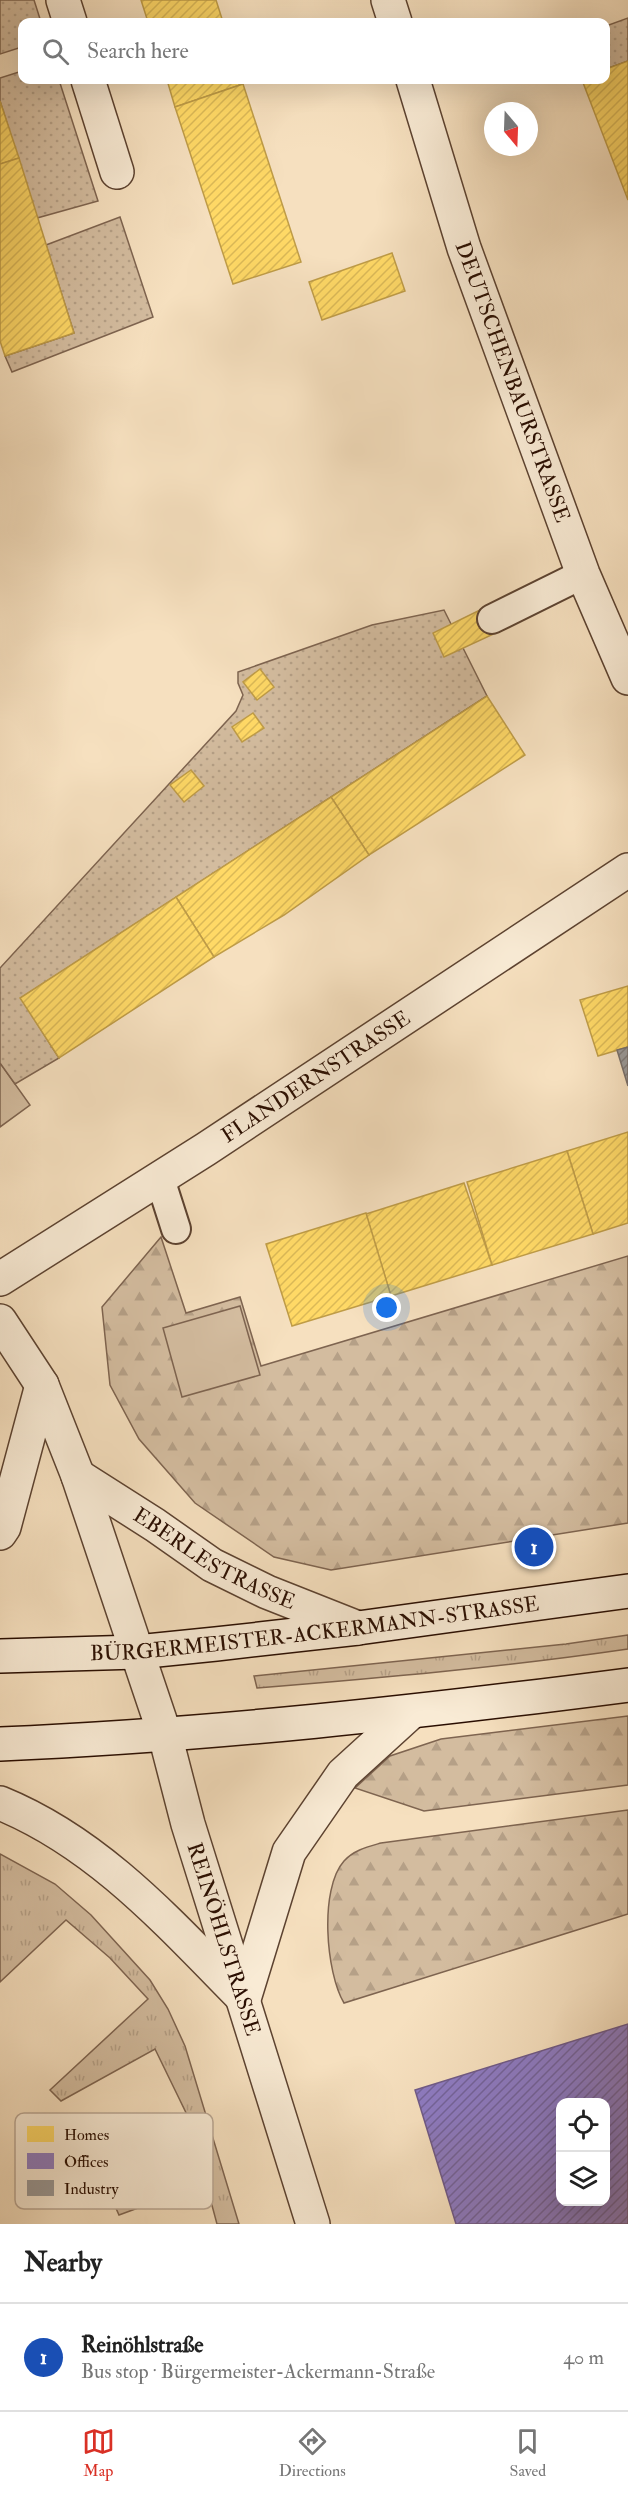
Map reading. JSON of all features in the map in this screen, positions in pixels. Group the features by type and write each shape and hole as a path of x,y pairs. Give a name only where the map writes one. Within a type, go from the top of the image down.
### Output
{"street":[{"path":"63,0 69,18"},
{"path":"388,0 394,18"},
{"path":"89,84 117,172"},
{"name":"DEUTSCHENBAURSTRASSE","path":"414,84 464,248 583,574 628,678"},
{"name":"FLANDERNSTRASSE","path":"0,1279 160,1179 628,870"},
{"path":"0,1321 42,1385 78,1476 137,1652"},
{"path":"0,1533 4,1527 42,1385"},
{"name":"EBERLESTRASSE","path":"78,1476 212,1565 267,1592 358,1628"},
{"name":"BÜRGERMEISTER-ACKERMANN-STRASSE","path":"0,1656 137,1652 358,1628 628,1591"},
{"name":"REINÖHLSTRASSE","path":"137,1652 165,1735 188,1824 313,2224"},
{"path":"0,1744 165,1735 410,1713 628,1685"},
{"path":"0,1803 59,1832 136,1890 244,1999 289,1852 343,1774 410,1713"}],"lane":[{"path":"492,619 583,574"},
{"path":"160,1179 176,1229"}],"green space":[{"path":"0,0 34,0 40,18 18,18 18,48 0,54"},
{"path":"628,18 628,61 610,68 610,25"},
{"path":"18,72 18,84 60,84 98,201 37,218 0,101 0,78"},
{"path":"120,217 153,317 12,372 5,356 74,333 46,245"},
{"path":"444,610 487,696 21,998 59,1058 15,1084 0,1063 0,968 236,711 243,695 238,683 238,672 372,625"},
{"path":"0,1063 30,1105 0,1127"},
{"path":"161,1237 186,1313 240,1297 261,1366 628,1256 628,1523 331,1570 274,1557 195,1503 139,1439 110,1385 102,1307"},
{"path":"240,1306 260,1375 182,1397 163,1328"},
{"path":"628,1635 628,1649 489,1667 257,1688 254,1676 566,1644"},
{"path":"628,1716 628,1785 424,1811 355,1788 390,1756 441,1739"},
{"path":"628,1810 628,1914 344,2003 333,1972 329,1952 328,1910 336,1874 344,1861 352,1854 381,1843"},
{"path":"0,1854 55,1884 91,1915 150,1980 168,2009 185,2046 205,2113 186,2113 155,2049 61,2101 50,2090 148,1999 110,1958 66,1920 0,1982"},
{"path":"213,2138 239,2224 217,2224 213,2209"},
{"path":"116,2209 135,2209 119,2215"}],"building: Homes":[{"path":"141,0 216,0 222,18 147,18"},
{"path":"628,61 628,200 584,84 610,84 610,68"},
{"path":"168,84 243,84 175,107"},
{"path":"243,84 301,262 233,284 175,107"},
{"path":"0,101 19,158 0,164"},
{"path":"19,158 74,333 5,356 0,341 0,164"},
{"path":"392,253 405,291 322,320 309,282"},
{"path":"486,607 498,632 444,657 433,633"},
{"path":"260,669 274,687 257,700 243,682"},
{"path":"487,696 525,755 369,855 331,797"},
{"path":"253,713 264,728 242,742 232,727"},
{"path":"191,770 204,786 184,802 170,785"},
{"path":"331,797 369,855 284,915 214,957 176,897"},
{"path":"176,897 214,957 59,1058 20,998"},
{"path":"628,986 628,1047 598,1056 580,1000"},
{"path":"628,1132 628,1223 593,1234 567,1151"},
{"path":"567,1151 593,1234 492,1265 467,1182"},
{"path":"464,1183 492,1265 391,1296 366,1214"},
{"path":"366,1213 391,1296 292,1326 266,1244"}],"building: Offices":[{"path":"628,2024 628,2224 456,2224 415,2090"}],"building: Industry":[{"path":"628,1047 628,1086 617,1050"}],"place":[{"name":"Reinöhlstraße","path":"534,1547"}]}
